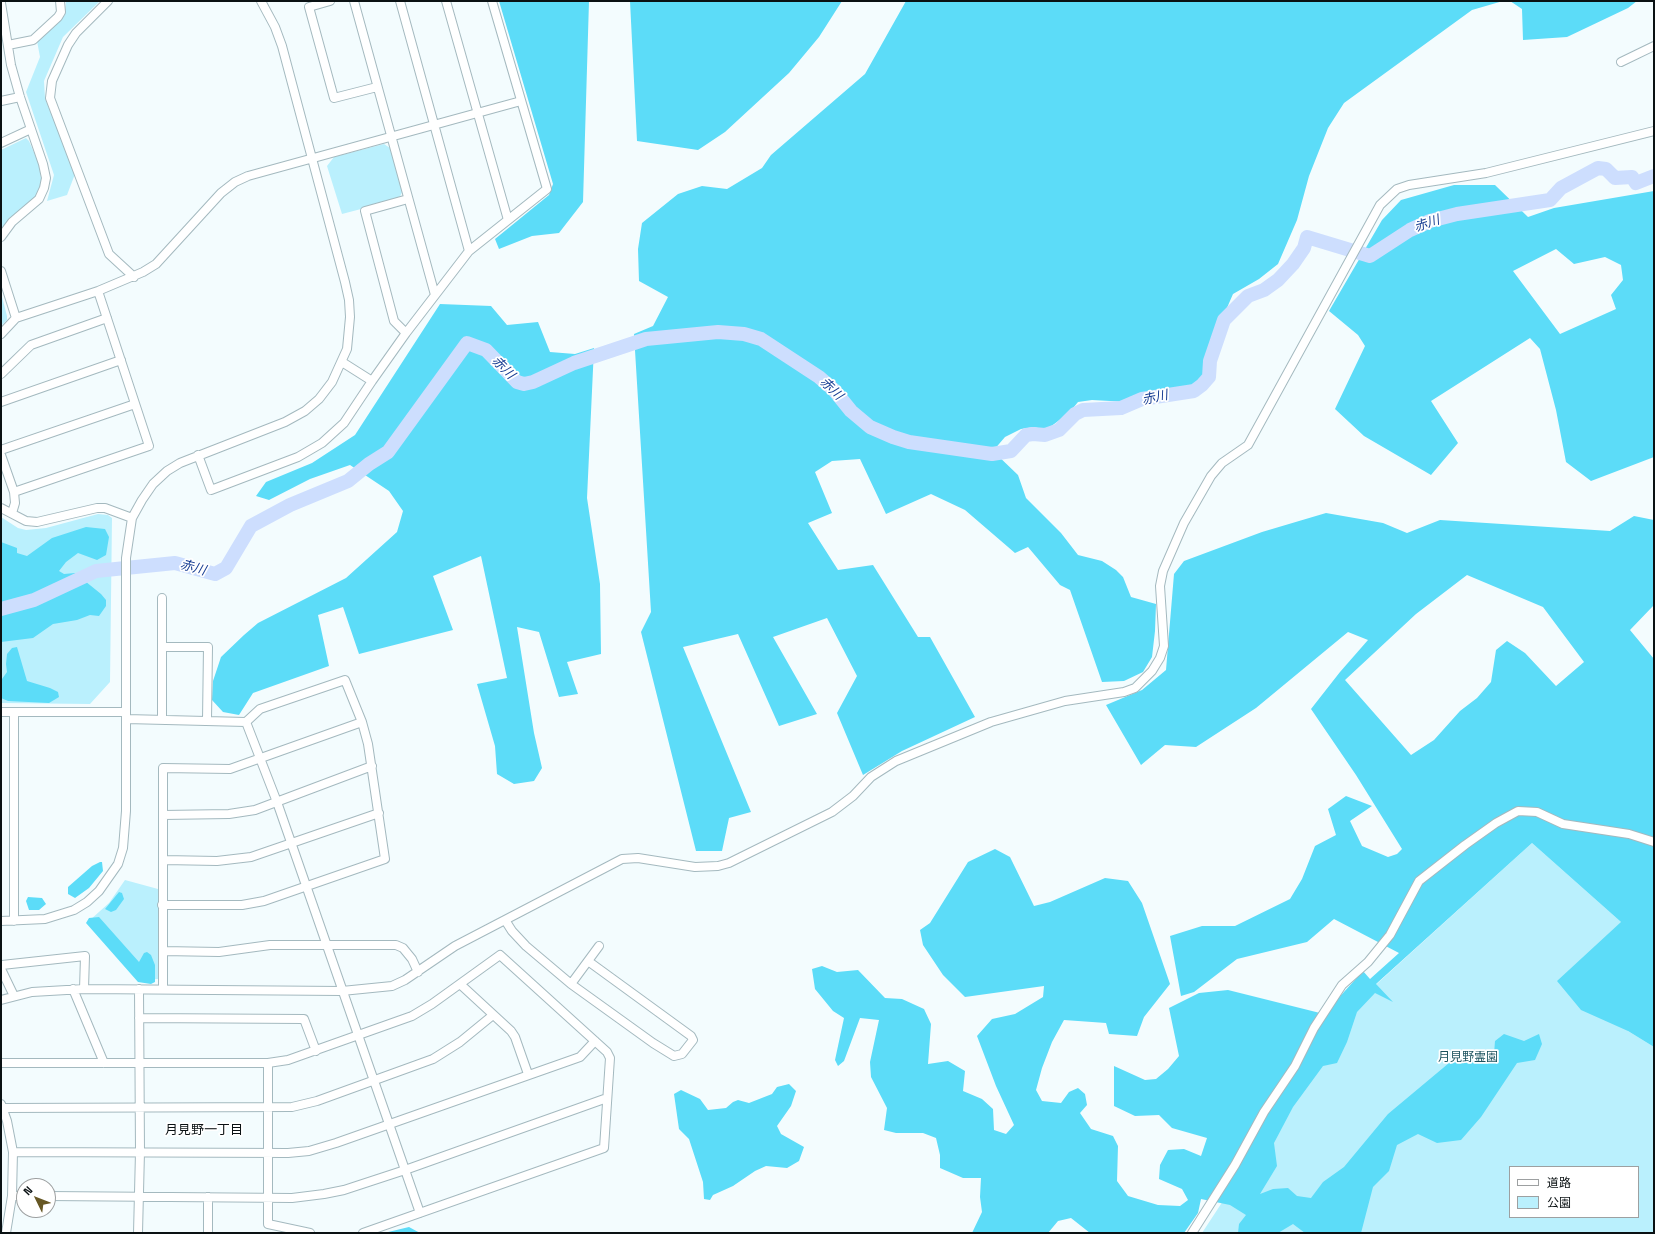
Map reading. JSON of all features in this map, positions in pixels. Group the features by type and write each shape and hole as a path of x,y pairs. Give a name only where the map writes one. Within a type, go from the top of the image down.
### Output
{"street":[{"path":"6,48 33,40 58,17 61,12 60,1"},
{"path":"108,1 76,32 68,45 52,81 50,98 109,254 134,277"},
{"path":"1,921 45,919 74,910 88,902 99,891 115,869 123,848 125,830 126,558 132,518 152,484 167,471 198,455 285,422 305,411 319,399 332,382 342,362 350,333 350,300 280,40 261,1"},
{"path":"330,1 310,7 334,98 377,87"},
{"path":"354,1 435,295"},
{"path":"400,1 469,251"},
{"path":"446,1 476,113 508,220"},
{"path":"198,455 211,490 298,457 322,443 344,423 406,333 469,251 547,189 492,1"},
{"path":"1,3 6,48 20,97 43,164 46,178 44,188 39,199 12,222 1,237"},
{"path":"1621,62 1654,46"},
{"path":"1,100 20,97"},
{"path":"1,334 16,318 98,291 134,277 156,264 221,193 235,182 248,176 312,157 521,101"},
{"path":"1,143 32,129"},
{"path":"1,1000 32,992 73,989 163,988 342,991 392,986 418,972 455,946 622,859 638,858 695,867 718,866 729,863 832,812 853,796 872,777 896,761 991,722 1065,701 1124,692 1135,688 1152,671 1160,658 1164,646 1160,586 1163,571 1184,523 1211,476 1222,463 1248,445 1350,256 1380,205 1397,189 1416,184 1486,173 1654,131"},
{"path":"406,333 394,321 365,211 408,199"},
{"path":"1,270 16,318"},
{"path":"14,492 150,446 98,291"},
{"path":"1,374 31,344 107,318"},
{"path":"1,402 121,360"},
{"path":"342,362 372,381"},
{"path":"1,450 135,404"},
{"path":"1,455 14,492 15,503 12,513"},
{"path":"1,508 26,521 37,522 96,508 105,508 132,518"},
{"path":"162,598 162,720"},
{"path":"162,647 208,647 207,720"},
{"path":"1,712 126,716 162,720 246,722 260,709 345,680 362,722 372,766 380,813 385,859 264,901 242,905 162,904"},
{"path":"14,713 14,921"},
{"path":"246,722 292,844 420,1213"},
{"path":"163,988 163,768 230,769 362,722"},
{"path":"163,815 244,813 372,766"},
{"path":"1192,1233 1235,1165 1264,1112 1295,1066 1314,1028 1342,984 1368,962 1390,935 1419,881 1496,823 1518,811 1537,812 1563,824 1629,834 1654,842"},
{"path":"164,860 233,860 251,857 380,813"},
{"path":"505,920 512,932 526,946 571,984 674,1056 682,1054 693,1040 691,1036 588,961"},
{"path":"163,951 219,952 270,945 396,945 403,948 412,958 418,972"},
{"path":"571,984 599,946"},
{"path":"1,1063 268,1063 288,1060 412,1016 432,1004 500,955 608,1052 610,1058 604,1148 363,1233"},
{"path":"14,996 1,968 2,965 85,956 84,989"},
{"path":"460,984 516,1037 528,1074"},
{"path":"73,989 104,1062"},
{"path":"138,1233 140,1152 139,989"},
{"path":"6,1233 12,1196 12,1152 2,1106 292,1107 317,1101 433,1059 460,1042 493,1015"},
{"path":"139,1018 304,1019 316,1051"},
{"path":"12,1152 288,1153 309,1151 580,1057 595,1041"},
{"path":"268,1063 268,1224 310,1233"},
{"path":"56,1196 292,1198 338,1192 405,1170 607,1098"},
{"path":"208,1197 208,1233"}],"green space":[{"path":"66,1 100,1 63,37 44,81 45,98 75,174 67,195 47,201 54,175 26,92 40,57 37,41 65,15"},
{"path":"499,1 589,1 583,202 559,233 532,236 499,249 495,239 549,195 553,184"},
{"path":"630,1 842,1 819,37 789,73 725,132 698,150 637,141"},
{"path":"906,1 1503,1 1472,10 1344,103 1328,128 1309,176 1297,220 1278,264 1259,279 1233,294 1213,340 1205,375 1202,381 1194,387 1176,388 1128,402 1092,400 1078,402 1069,413 1046,430 1034,427 1021,429 1005,437 993,451 1018,475 1026,498 1061,533 1078,555 1102,561 1116,570 1123,577 1131,597 1156,604 1152,657 1143,672 1124,681 1102,682 1070,590 1060,585 1028,547 1015,553 965,510 931,494 886,514 860,459 832,461 815,472 832,513 808,523 838,570 873,565 918,637 930,637 975,717 902,751 863,775 837,713 857,676 827,618 773,637 817,714 779,726 738,634 683,647 751,812 729,818 722,851 696,851 641,632 651,612 634,334 653,326 668,297 639,281 638,249 642,223 678,194 702,186 727,189 762,168 771,155 865,74"},
{"path":"1510,1 1637,1 1628,8 1567,37 1523,40 1522,9"},
{"path":"26,138 29,141 39,164 42,185 38,195 1,230 1,150"},
{"path":"384,144 390,148 402,192 399,199 342,214 327,166 334,157"},
{"path":"1454,185 1495,185 1528,217 1554,208 1654,191 1654,457 1591,481 1566,462 1556,410 1540,349 1530,338 1431,401 1458,443 1431,475 1364,436 1335,409 1365,346 1358,335 1329,311 1382,220 1401,200","holes":["1556,249 1574,264 1605,257 1621,265 1623,280 1611,295 1616,309 1560,334 1513,271"]},
{"path":"1,293 7,320 1,326"},
{"path":"440,304 491,306 507,325 538,322 550,352 575,354 594,348 587,498 600,584 601,654 567,662 578,694 559,697 539,632 517,627 534,733 542,768 534,781 514,784 497,774 495,746 477,684 507,678 481,556 433,576 453,630 359,654 343,607 318,615 329,666 253,693 239,715 223,712 212,700 213,681 221,657 244,635 258,623 346,578 397,532 403,511 389,491 350,465 310,479 269,500 256,496 266,482 312,463 355,435"},
{"path":"1326,513 1383,523 1407,533 1440,520 1610,531 1634,516 1654,520 1654,605 1630,630 1654,659 1654,1047 1628,1031 1581,1010 1557,981 1621,922 1532,843 1376,984 1393,1002 1375,993 1357,1012 1347,1042 1337,1063 1323,1066 1293,1107 1274,1143 1277,1166 1260,1194 1273,1189 1288,1188 1297,1196 1311,1198 1323,1182 1344,1167 1388,1114 1449,1063 1470,1052 1477,1055 1494,1054 1495,1041 1504,1034 1524,1041 1539,1034 1542,1044 1535,1060 1517,1063 1481,1117 1461,1140 1437,1143 1418,1134 1397,1145 1389,1171 1373,1187 1361,1233 1305,1233 1293,1224 1278,1233 1238,1233 1239,1224 1246,1215 1230,1205 1201,1199 1198,1213 1184,1233 1090,1233 1071,1218 1058,1221 1048,1233 972,1233 982,1212 980,1197 981,1178 963,1178 940,1168 940,1155 936,1138 923,1133 896,1133 884,1130 887,1108 871,1077 870,1062 879,1020 860,1018 844,1061 838,1066 835,1060 844,1018 833,1011 815,989 812,969 822,966 837,972 858,970 885,998 902,999 924,1009 931,1024 928,1064 948,1061 965,1071 963,1091 982,1099 993,1109 994,1130 1006,1134 1014,1125 996,1086 977,1036 992,1019 1015,1014 1043,997 1044,986 965,997 943,975 923,945 920,930 930,923 968,862 995,849 1010,857 1034,906 1050,902 1105,878 1128,881 1142,903 1170,984 1144,1017 1137,1036 1109,1034 1106,1023 1064,1020 1052,1042 1042,1068 1036,1090 1042,1101 1061,1103 1069,1092 1078,1088 1085,1094 1087,1105 1080,1113 1091,1129 1113,1136 1118,1146 1117,1181 1128,1196 1158,1205 1180,1206 1188,1200 1182,1189 1159,1179 1160,1165 1168,1150 1184,1149 1201,1156 1207,1138 1172,1128 1159,1115 1135,1116 1114,1106 1114,1066 1145,1080 1156,1079 1168,1069 1179,1056 1169,1008 1199,993 1228,990 1324,1014 1363,971 1370,979 1399,953 1334,919 1307,942 1237,959 1194,992 1181,996 1170,936 1202,926 1235,926 1290,899 1302,879 1315,846 1336,835 1328,809 1346,796 1372,806 1350,821 1362,846 1388,857 1397,854 1402,849 1356,775 1311,709 1340,672 1368,640 1348,632 1256,708 1196,747 1165,745 1141,765 1106,705 1142,690 1166,670 1174,574 1184,561 1262,532","holes":["1467,575 1543,607 1584,662 1556,686 1525,653 1507,641 1496,650 1491,682 1477,698 1460,711 1434,740 1411,755 1345,680 1416,614"]},
{"path":"98,514 108,515 112,518 110,682 90,704 1,703 1,517 18,528 26,530 46,528"},
{"path":"86,527 105,529 109,537 106,555 97,560 78,553 66,562 59,571 64,574 75,573 101,594 106,600 106,606 99,616 90,615 77,620 53,624 33,638 1,642 1,542 17,548 17,553 27,556 52,538"},
{"path":"17,647 27,681 58,692 59,697 49,703 8,701 1,698 2,679 7,672 7,654 12,648"},
{"name":"月見野霊園","path":"1532,843 1621,922 1628,1031 1654,1047 1654,1233 1202,1233 1348,1010"},
{"path":"102,862 103,871 89,888 75,898 68,894 68,887 92,866"},
{"path":"125,880 158,889 158,979 142,980 90,920 109,903"},
{"path":"119,892 122,893 124,899 116,910 111,912 105,909"},
{"path":"28,897 42,898 46,904 39,910 29,910 26,901"},
{"path":"99,917 139,962 144,953 147,952 151,955 155,965 155,982 151,984 138,982 86,923 89,918"},
{"path":"789,1084 796,1091 791,1106 777,1126 781,1134 804,1147 799,1161 787,1168 766,1166 755,1171 733,1186 713,1195 710,1200 704,1199 703,1182 689,1139 679,1129 674,1094 681,1090 700,1099 708,1110 726,1108 738,1100 749,1103 772,1094 777,1087"},
{"path":"409,1227 420,1233 384,1233"}],"waterway":[{"name":"赤川","path":"1,609 34,600 96,571 175,563 215,574 226,568 251,526 290,505 348,481 369,464 388,452 467,343 486,350 517,382 524,384 533,382 574,363 646,339 718,332 744,334 761,339 819,377 834,390 851,411 870,427 909,442 992,454 1011,451 1026,435 1045,435 1059,430 1075,414 1083,410 1121,408 1142,399 1194,391 1209,377 1210,361 1224,320 1248,296 1264,290 1278,280 1293,264 1304,248 1307,237 1370,256 1410,230 1430,221 1457,214 1550,200 1561,188 1598,168 1606,169 1615,178 1632,177 1636,183 1654,176"}],"district":[{"name":"月見野一丁目","path":"204,1130"}]}
